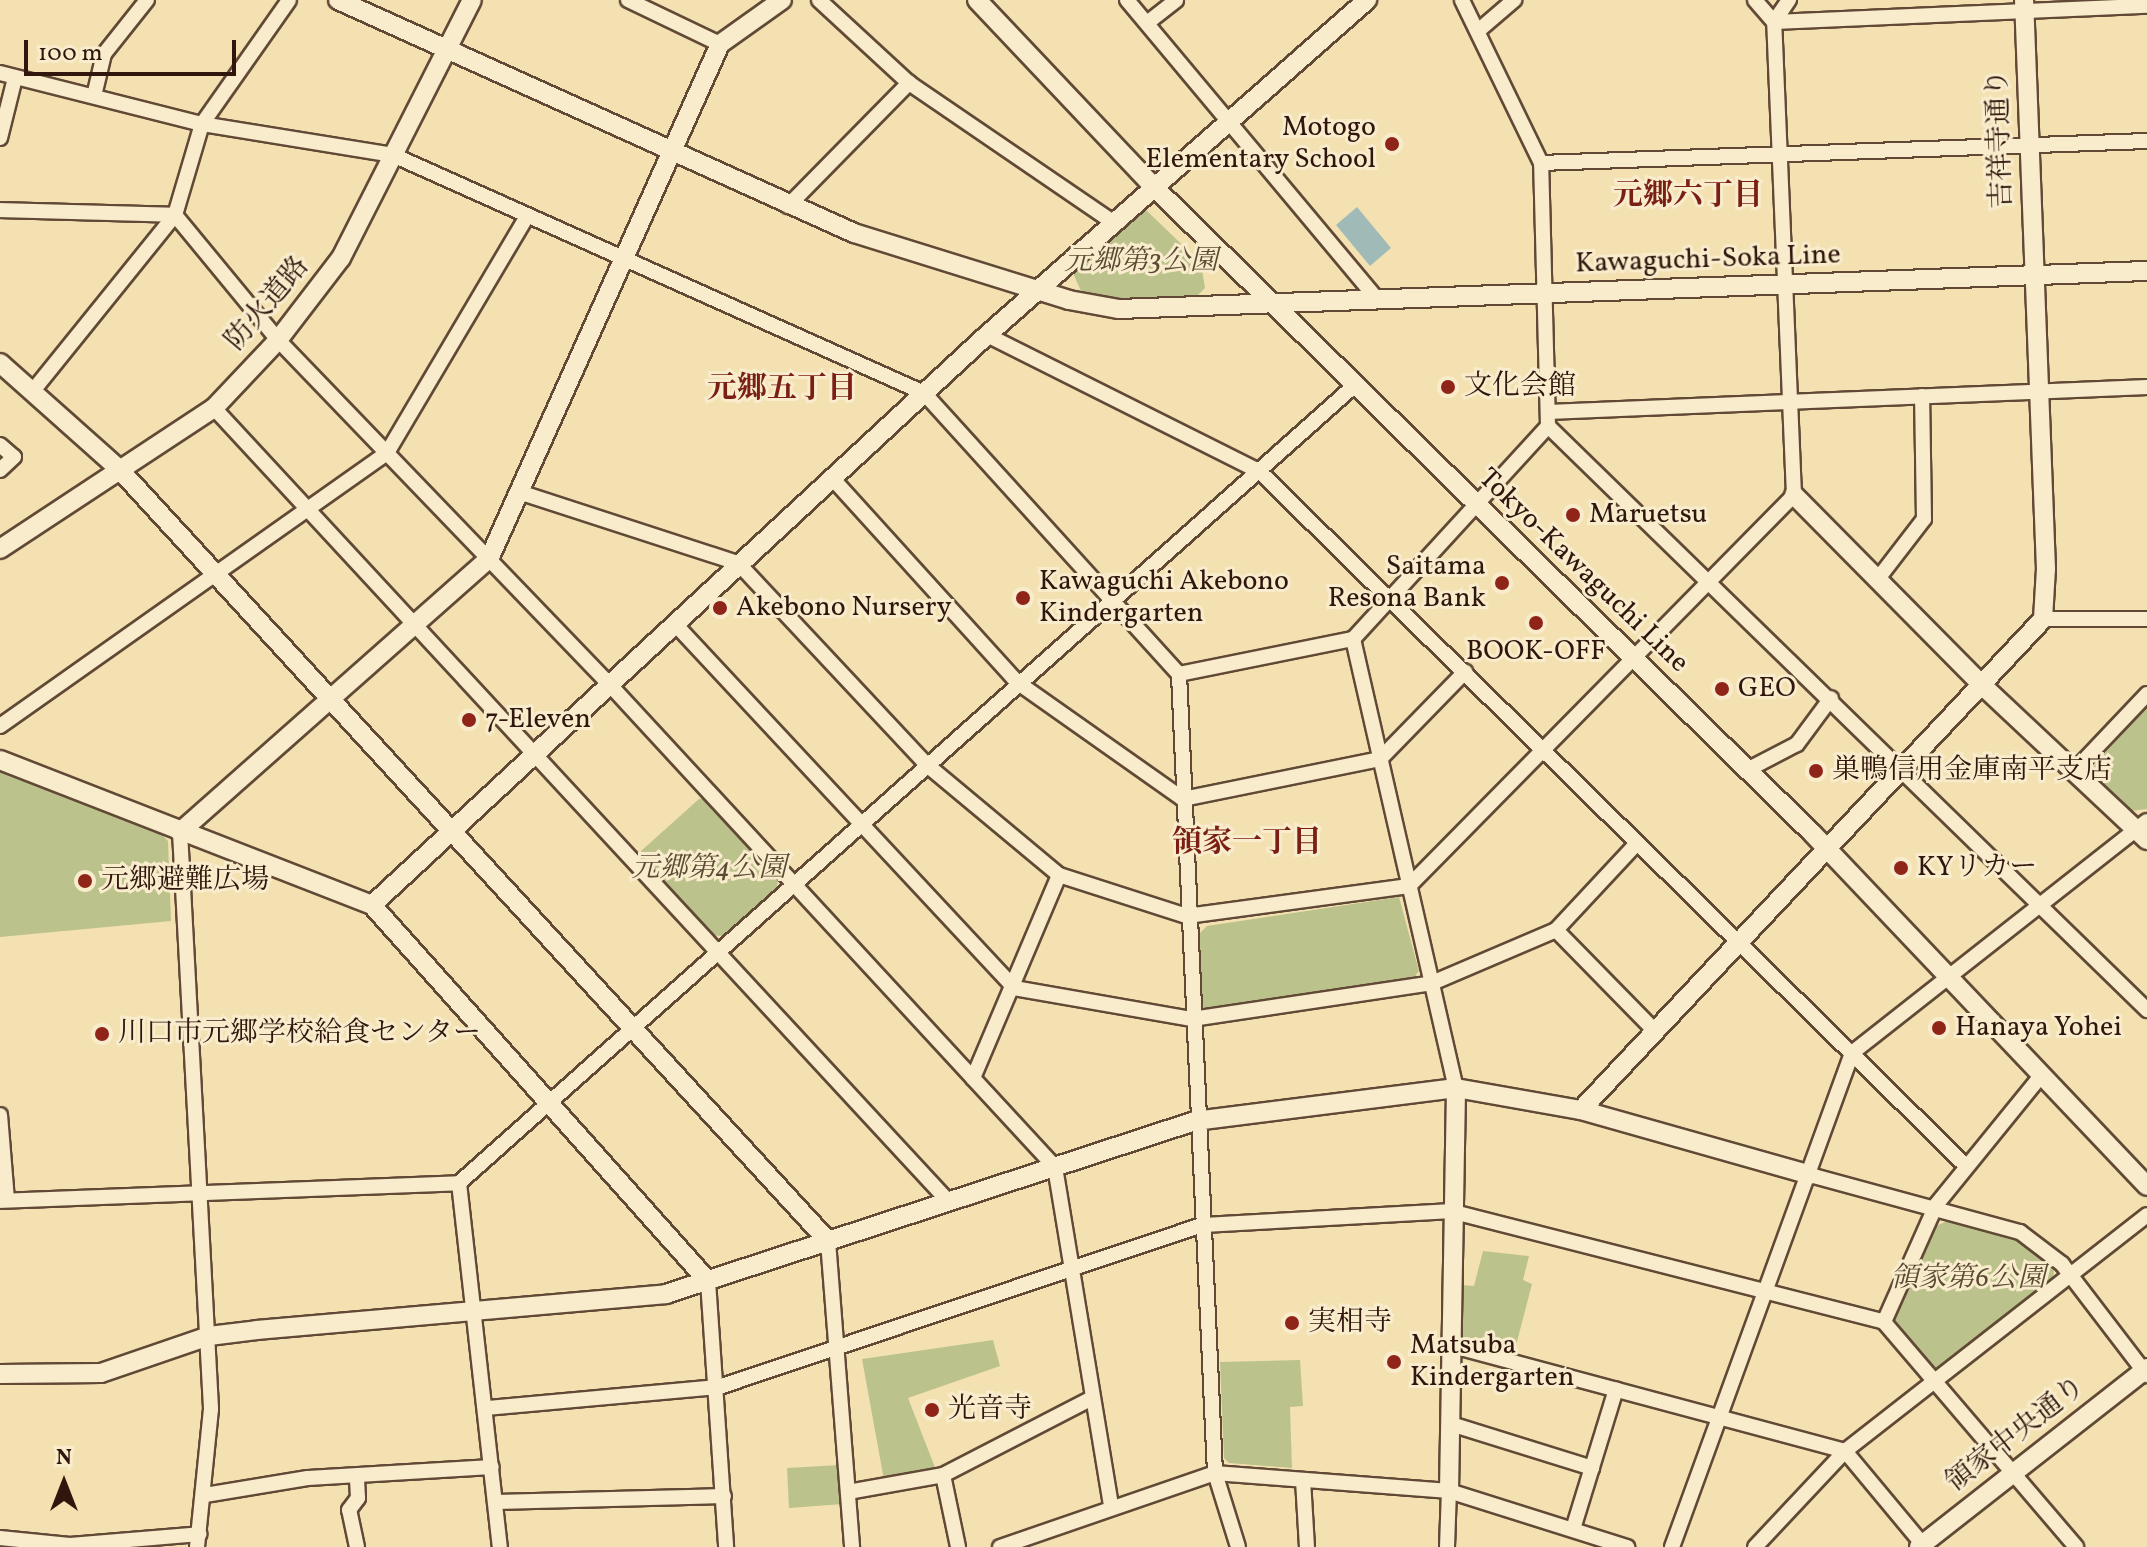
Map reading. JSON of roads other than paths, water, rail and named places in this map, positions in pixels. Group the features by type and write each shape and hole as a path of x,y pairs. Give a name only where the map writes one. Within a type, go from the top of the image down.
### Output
{"street":[{"path":"94,96 104,54 147,0"},
{"path":"32,392 175,215 202,124 289,0"},
{"name":"Kawaguchi-Soka Line","path":"338,0 672,154 854,233 1037,291 1119,309 2147,271"},
{"name":"防火道路","path":"2,545 214,408 278,340 341,258 472,0"},
{"path":"628,0 720,44"},
{"path":"180,832 489,559 522,493 720,44 782,0"},
{"path":"819,0 909,83 1113,222"},
{"name":"Tokyo-Kawaguchi Line","path":"977,0 1152,185 1271,304 1827,849 2147,1186"},
{"path":"1127,0 1378,300"},
{"path":"1147,23 1176,0"},
{"path":"372,905 987,335 1228,118 1367,0"},
{"path":"1179,674 1353,639 1477,507 1548,419 1541,163 1462,0"},
{"path":"1478,31 1514,0"},
{"path":"1755,0 1774,22"},
{"path":"1672,1547 1852,1053 2040,905 2143,830 1983,686 1794,495 1774,22 1789,0"},
{"path":"1774,22 2025,6 2147,6"},
{"name":"吉祥寺通り","path":"2025,6 2046,569 2043,619"},
{"path":"0,138 7,76 202,124 393,155 924,393 1179,674 1195,1121 1215,1473 1238,1547"},
{"path":"788,206 909,83"},
{"path":"1541,163 1779,158 2147,141"},
{"path":"0,210 175,215 278,340 611,686 1055,1167 1111,1507"},
{"path":"0,726 387,453 527,216"},
{"path":"987,335 1259,471 1637,843 1740,940 1964,1164"},
{"path":"0,363 120,470 828,1241 852,1547"},
{"path":"0,1115 4,1201 459,1183 1017,682 1114,602 1355,385"},
{"path":"1548,419 1789,401 2147,387"},
{"path":"1877,580 1924,519 1922,396"},
{"path":"214,408 948,1201"},
{"path":"1548,419 2147,1010"},
{"path":"0,445 14,457 0,470"},
{"path":"833,479 1017,682 1183,799 1380,759 1465,672"},
{"path":"522,493 738,563 927,765 1059,875 1187,916 1409,886 1541,747 1794,495"},
{"path":"1581,1110 2043,619 2147,619"},
{"path":"675,624 1014,988 1192,1019 1432,983 1556,930 1637,843"},
{"path":"1353,639 1456,1088 1450,1211 1453,1346 1447,1547"},
{"path":"2074,771 2147,694"},
{"path":"1747,770 1797,744 1831,698"},
{"path":"0,760 372,905 708,1281 719,1387 726,1547"},
{"path":"0,1538 70,1545 198,1540 205,1495 211,1409 180,832"},
{"path":"973,1078 1014,988 1059,875"},
{"path":"1556,930 1655,1031"},
{"path":"1884,1322 1936,1205 1964,1164 2041,1076"},
{"path":"0,1374 101,1373 142,1363 209,1336 666,1294 1195,1121 1456,1088 1581,1110 1810,1175 1936,1205 2020,1232 2070,1275 2146,1371"},
{"path":"459,1183 487,1408 500,1547"},
{"path":"487,1408 719,1387 1202,1225 1450,1211 1884,1322 2076,1547"},
{"path":"1755,1547 1845,1451 2147,1215"},
{"path":"1453,1346 1845,1451 1923,1546"},
{"name":"領家中央通り","path":"1923,1546 2146,1371"},
{"path":"1573,1529 1616,1389"},
{"path":"848,1492 943,1475 1092,1398"},
{"path":"1451,1424 1592,1468"},
{"path":"205,1495 308,1478 357,1478 492,1467"},
{"path":"1000,1547 1215,1473 1449,1491 1627,1547"},
{"path":"943,1475 958,1547"},
{"path":"357,1478 358,1498 349,1510 357,1547"},
{"path":"1303,1480 1307,1547"},
{"path":"496,1502 724,1496"}],"water":[{"path":"1357,207 1391,248 1370,266 1336,225"}],"place":[{"name":"Motogo Elementary School","path":"1392,144"},
{"name":"文化会館","path":"1448,387"},
{"name":"Maruetsu","path":"1573,515"},
{"name":"Saitama Resona Bank","path":"1502,583"},
{"name":"Kawaguchi Akebono Kindergarten","path":"1023,598"},
{"name":"Akebono Nursery","path":"720,608"},
{"name":"BOOK-OFF","path":"1536,623"},
{"name":"GEO","path":"1722,689"},
{"name":"7-Eleven","path":"469,720"},
{"name":"巣鴨信用金庫南平支店","path":"1816,771"},
{"name":"KYリカー","path":"1901,868"},
{"name":"元郷避難広場","path":"85,881"},
{"name":"Hanaya Yohei","path":"1939,1028"},
{"name":"川口市元郷学校給食センター","path":"102,1034"},
{"name":"実相寺","path":"1292,1323"},
{"name":"Matsuba Kindergarten","path":"1394,1362"},
{"name":"光音寺","path":"932,1410"}],"district":[{"name":"元郷六丁目","path":"1688,196"},
{"name":"元郷五丁目","path":"782,389"},
{"name":"領家一丁目","path":"1247,843"}],"park label":[{"name":"元郷第3公園","path":"1141,262"},
{"name":"元郷第4公園","path":"709,869"},
{"name":"領家第6公園","path":"1968,1279"}]}
